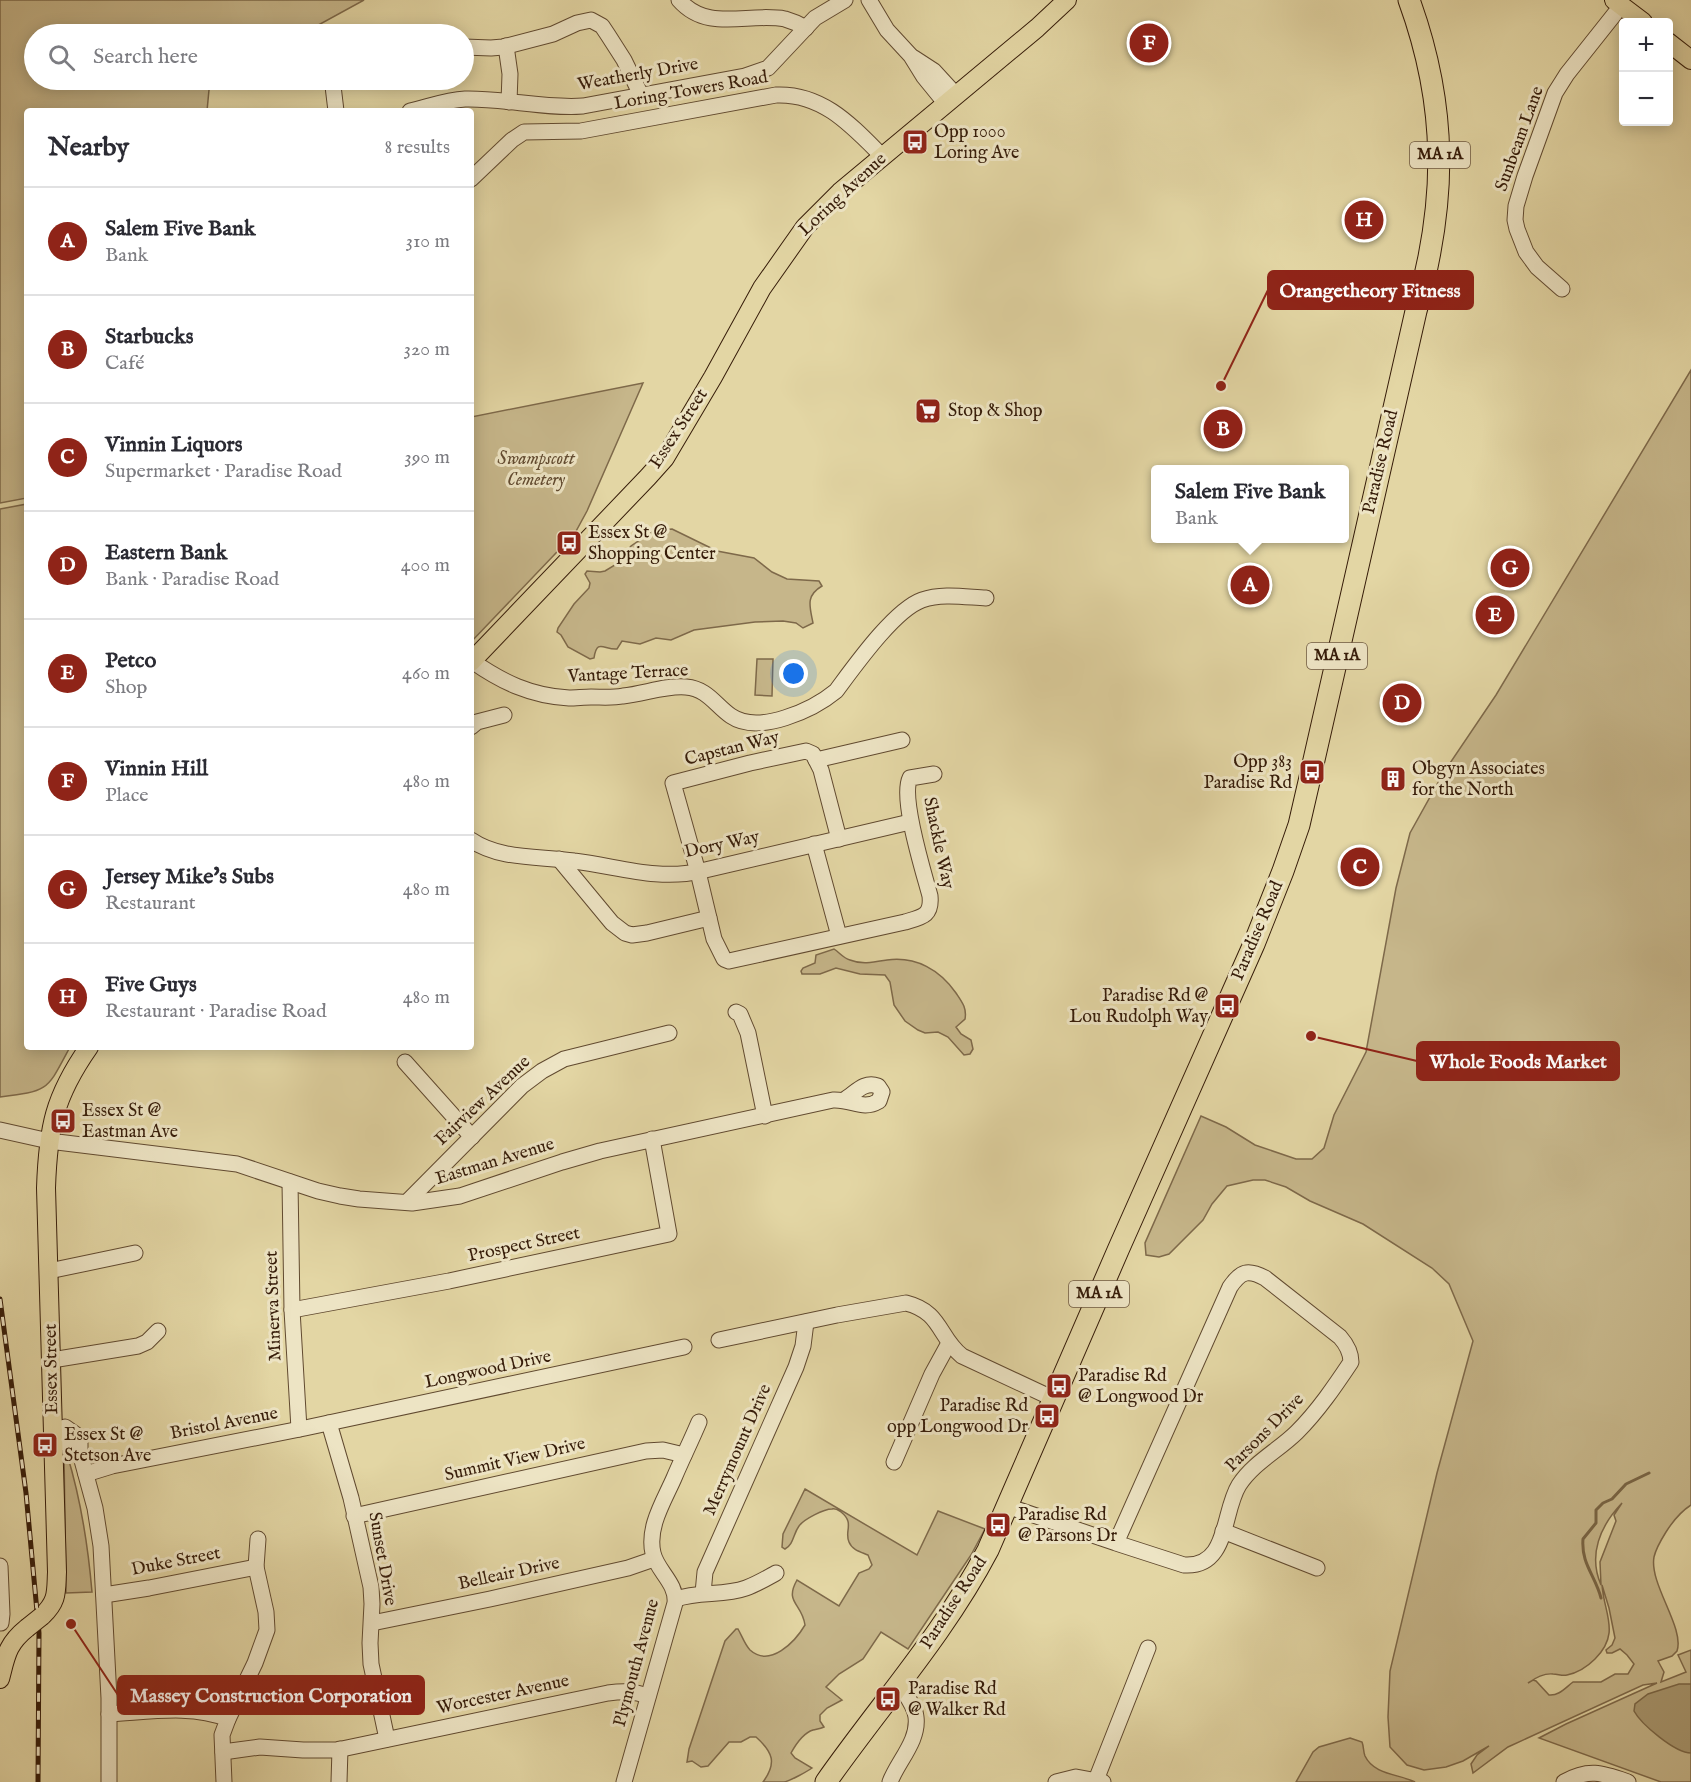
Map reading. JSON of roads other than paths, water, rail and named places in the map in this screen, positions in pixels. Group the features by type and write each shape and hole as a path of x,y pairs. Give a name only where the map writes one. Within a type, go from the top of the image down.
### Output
{"highway":[{"name":"Paradise Road","path":"826,1782 899,1684 972,1579 988,1550 1276,892 1299,825 1402,370 1426,277 1434,229 1440,158 1437,111 1427,58 1409,0"}],"main road":[{"name":"Loring Avenue","path":"713,377 762,288 797,238 840,192 1037,28 1067,0"},
{"path":"1618,3 1638,18"},
{"path":"1673,46 1691,60"},
{"name":"Essex Street","path":"474,659 654,470 664,458 713,377"},
{"name":"Essex Street","path":"0,1680 9,1648 22,1632 51,1607 57,1594 46,1188 49,1141 54,1116 68,1080 87,1050"}],"street":[{"path":"679,0 692,12 702,16 742,20 783,19 806,28"},
{"name":"Weatherly Drive","path":"421,108 464,99 566,107 745,76 763,71 825,11 845,0"},
{"path":"869,0 887,30 911,56 924,77 951,100"},
{"name":"Sunbeam Lane","path":"1562,289 1542,272 1526,252 1517,229 1516,206 1555,93 1618,3"},
{"path":"474,47 506,46 553,34 585,20 597,22 608,34 624,60 641,95"},
{"path":"506,46 510,74 508,102"},
{"path":"333,90 336,108"},
{"name":"Loring Towers Road","path":"474,176 512,140 524,132 569,132 594,129 776,95 795,95 814,101 854,128 883,157"},
{"name":"Vantage Terrace","path":"474,662 496,678 517,687 556,697 622,696 675,687 693,688 708,695 738,721 759,724 801,711 827,698 836,691 889,625 916,603 944,595 986,598"},
{"path":"474,725 477,722 504,716"},
{"path":"839,839 821,770 816,760 902,740"},
{"name":"Capstan Way","path":"698,872 673,783 806,751 813,754 816,760"},
{"name":"Shackle Way","path":"839,936 915,920 928,911 931,904 910,822 908,783 910,778 934,774"},
{"name":"Dory Way","path":"474,842 493,851 575,861 646,874 667,875 698,872 910,822"},
{"path":"698,872 717,947 724,959 729,961 839,936 814,844"},
{"path":"559,859 612,923 626,933 646,933 709,918"},
{"path":"736,1012 745,1022 765,1116"},
{"name":"Fairview Avenue","path":"407,1202 522,1086 551,1065 579,1054 669,1033"},
{"path":"405,1062 472,1137"},
{"name":"Eastman Avenue","path":"0,1130 49,1141 237,1164 340,1196 426,1202 460,1196 562,1162 652,1139 844,1100"},
{"name":"Prospect Street","path":"292,1310 451,1280 669,1234 652,1139"},
{"name":"Minerva Street","path":"290,1182 292,1310 299,1429"},
{"path":"49,1271 135,1253"},
{"name":"Parsons Drive","path":"1006,1506 1116,1543 1184,1565 1194,1565 1211,1557 1217,1548 1238,1486 1255,1467 1307,1422 1351,1362 1349,1349 1340,1337 1274,1284 1255,1273 1248,1272 1240,1275 1230,1287 1116,1543"},
{"path":"718,1340 847,1312 906,1303 917,1306 933,1318 954,1350 970,1361 1054,1400"},
{"name":"Merrymount Drive","path":"703,1593 705,1572 796,1367 803,1346 806,1322"},
{"path":"52,1360 127,1349 147,1342 158,1331"},
{"path":"894,1462 932,1374 949,1343"},
{"name":"Longwood Drive","path":"299,1429 684,1347"},
{"path":"654,1559 653,1531 659,1512 699,1422"},
{"name":"Sunset Drive","path":"329,1423 351,1498 371,1587 371,1664 387,1739"},
{"name":"Bristol Avenue","path":"86,1473 299,1429"},
{"path":"54,1433 62,1443 71,1446 80,1454 99,1529 109,1714 109,1782"},
{"name":"Summit View Drive","path":"354,1516 646,1451 663,1450 684,1455"},
{"path":"1223,1531 1317,1568"},
{"path":"224,1782 222,1735 255,1663 267,1630 266,1612 256,1567 258,1539"},
{"name":"Plymouth Avenue","path":"624,1782 676,1599 673,1588 654,1559"},
{"name":"Belleair Drive","path":"372,1623 628,1568 654,1559"},
{"path":"0,1566 2,1614 0,1623 22,1632"},
{"name":"Duke Street","path":"104,1595 256,1567"},
{"path":"676,1599 746,1588 776,1572"},
{"path":"1056,1782 1076,1777 1099,1781 1148,1648"},
{"path":"890,1782 912,1742 916,1726 915,1712 899,1684"},
{"name":"Worcester Avenue","path":"223,1752 260,1747 303,1750 340,1749 608,1693 629,1691 648,1696"},
{"path":"109,1714 187,1710 215,1713 228,1719"},
{"path":"339,1782 340,1749"},
{"path":"1564,1782 1591,1772 1628,1782"}],"waterway":[{"path":"1601,1598 1586,1563 1583,1539 1596,1523 1596,1510 1603,1503 1612,1499 1626,1484 1649,1473"}],"railway":[{"path":"0,1299 26,1493 39,1633 38,1782"}],"place":[{"name":"Vinnin Hill","path":"1149,43"},
{"name":"Opp 1000 Loring Ave","path":"915,142"},
{"name":"Five Guys","path":"1364,220"},
{"name":"Orangetheory Fitness","path":"1221,386"},
{"name":"Stop & Shop","path":"928,411"},
{"name":"Starbucks","path":"1223,429"},
{"name":"Essex St @ Shopping Center","path":"569,543"},
{"name":"Jersey Mike's Subs","path":"1510,568"},
{"name":"Salem Five Bank","path":"1250,585"},
{"name":"Petco","path":"1495,615"},
{"name":"Eastern Bank","path":"1402,703"},
{"name":"Opp 383 Paradise Rd","path":"1312,772"},
{"name":"Obgyn Associates for the North","path":"1393,779"},
{"name":"Vinnin Liquors","path":"1360,867"},
{"name":"Paradise Rd @ Lou Rudolph Way","path":"1227,1006"},
{"name":"Whole Foods Market","path":"1311,1036"},
{"name":"Essex St @ Eastman Ave","path":"63,1121"},
{"name":"Paradise Rd @ Longwood Dr","path":"1059,1386"},
{"name":"Paradise Rd opp Longwood Dr","path":"1047,1416"},
{"name":"Essex St @ Stetson Ave","path":"45,1445"},
{"name":"Paradise Rd @ Parsons Dr","path":"998,1525"},
{"name":"Massey Construction Corporation","path":"71,1624"},
{"name":"Paradise Rd @ Walker Rd","path":"888,1699"}],"park label":[{"name":"Swampscott Cemetery","path":"536,469"}]}
